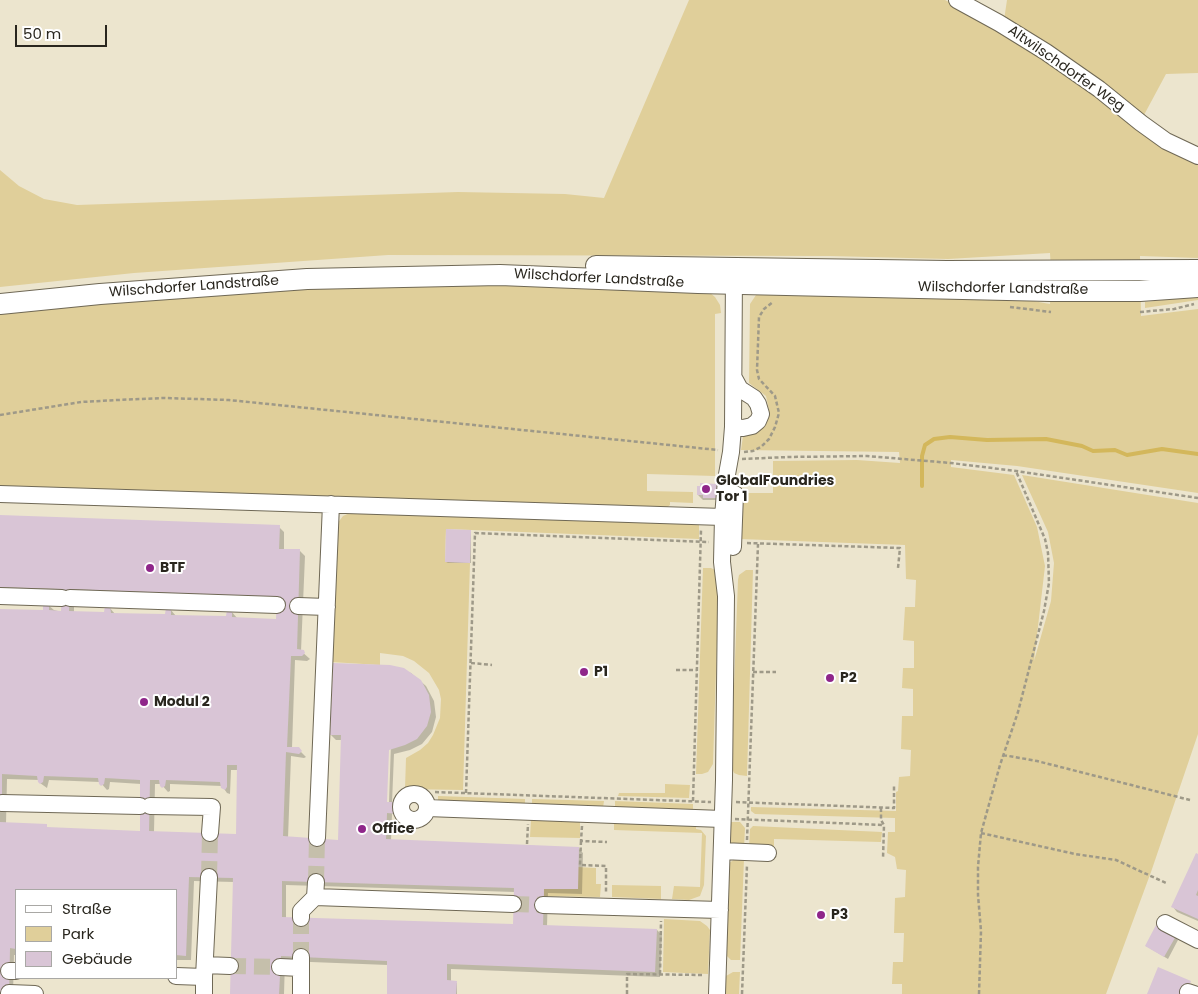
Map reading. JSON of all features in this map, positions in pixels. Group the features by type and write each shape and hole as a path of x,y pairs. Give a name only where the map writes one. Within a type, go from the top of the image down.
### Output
{"main road":[{"name":"Wilschdorfer Landstraße","path":"0,293 132,280 250,272 480,264 1090,291 1140,291 1198,287"},
{"name":"Wilschdorfer Landstraße","path":"0,304 307,279 405,276 500,274 698,283 734,275 947,271 1198,270"}],"street":[{"name":"Altwilschdorfer Weg","path":"957,0 1046,52 1100,89 1141,124 1166,141 1198,156"},
{"path":"728,543 723,517 726,480 732,452 734,275"},
{"path":"733,427 743,428 752,426 758,421 761,414 754,398 740,389 734,378"},
{"path":"717,994 722,852 726,596 722,562 728,543 736,480 732,452"},
{"path":"0,494 723,517"},
{"path":"318,838 331,504"},
{"path":"0,596 277,605"},
{"path":"298,606 327,607"},
{"path":"2,803 212,808 210,833"},
{"path":"427,808 722,819"},
{"path":"722,852 768,853"},
{"path":"204,994 209,877"},
{"path":"301,918 302,911 316,890 513,904"},
{"path":"544,905 720,910"},
{"path":"1165,923 1198,940"},
{"path":"280,967 301,963 301,994"},
{"path":"178,976 230,966"},
{"path":"9,993 36,994"}],"path":[{"path":"0,416 81,402 164,398 229,400 745,452 761,447 769,439 779,413 775,396 760,379 757,370 759,318 764,309 776,300"},
{"path":"1140,312 1174,309 1198,304"},
{"path":"1003,306 1050,312"},
{"path":"732,452 741,460 788,457 867,456 928,461 1016,471 1198,498"},
{"path":"979,994 981,931 978,867 981,832 1003,755 1020,705 1044,611 1049,583 1048,553 1045,539 1016,471"},
{"path":"693,801 702,517"},
{"path":"466,792 475,533 900,548 898,568"},
{"path":"742,994 758,544"},
{"path":"470,663 492,666"},
{"path":"676,670 697,670"},
{"path":"753,672 776,672"},
{"path":"1003,755 1036,760 1190,800"},
{"path":"435,792 894,808 894,786"},
{"path":"881,808 881,820 884,825 883,859"},
{"path":"582,814 580,865 606,866 606,888"},
{"path":"722,819 884,825"},
{"path":"981,832 1074,854 1116,860 1166,883"},
{"path":"581,840 607,842"},
{"path":"660,974 662,908"},
{"path":"627,994 627,974 718,976"}],"green space":[{"path":"689,0 945,0 1004,31 1198,162 1198,258 1140,256 1141,316 1198,309 1198,493 1017,466 951,460 951,467 1014,475 1037,527 1045,566 1034,661 1051,601 1054,563 1048,532 1022,475 1198,503 1198,734 1151,872 1106,994 902,994 902,984 892,984 893,962 903,962 904,933 894,933 895,898 905,897 906,870 897,869 895,857 887,853 888,832 895,832 895,818 755,814 751,811 751,807 896,811 896,792 898,791 899,777 910,776 911,750 901,749 902,716 913,716 913,689 902,688 903,668 914,668 914,641 903,640 905,607 915,607 916,580 906,579 905,545 739,539 740,493 773,493 773,461 857,460 900,463 899,452 741,450 743,436 755,433 766,425 769,410 766,396 749,383 750,304 756,295 766,290 1027,300 1050,304 1051,283 992,282 1051,270 1050,253 948,259 830,256 388,255 134,273 0,287 0,170 19,186 44,199 77,205 458,192 565,194 604,198"},
{"path":"1007,0 1198,0 1198,73 1166,74 1144,115 1004,20"},
{"path":"482,281 709,292 715,297 720,305 721,313 715,314 715,476 647,474 647,491 693,492 693,503 670,502 670,505 664,510 0,488 0,307 147,294"},
{"path":"1198,296 1198,300 1145,308 1145,302"},
{"path":"352,512 699,524 699,539 446,529 445,562 470,563 463,790 405,789 406,758 420,750 433,735 440,718 441,699 439,690 429,673 414,661 403,656 380,653 380,665 331,662 337,524 343,516"},
{"path":"703,568 715,570 719,579 713,764 708,772 696,774"},
{"path":"746,570 753,570 747,776 734,773 731,766 738,580 739,575"},
{"path":"665,784 690,785 689,798 618,796 619,793 665,793"},
{"path":"438,796 525,799 525,806 438,802"},
{"path":"532,799 604,801 603,808 532,806"},
{"path":"615,801 693,804 693,812 615,808"},
{"path":"531,820 580,822 580,838 530,837"},
{"path":"729,822 740,822 745,828 744,848 732,845 730,842"},
{"path":"614,823 696,825 696,829 701,830 706,836 704,885 700,896 689,900 672,899 674,886 700,887 702,833 614,830"},
{"path":"753,826 882,832 881,842 774,839 774,849 749,848 750,829"},
{"path":"735,859 744,859 740,960 731,960 726,955 729,863"},
{"path":"578,867 596,868 596,884 601,884 600,897 544,896 544,889 577,889"},
{"path":"612,885 661,886 661,899 612,897"},
{"path":"664,919 700,921 707,926 710,930 708,974 663,972"},
{"path":"733,972 740,972 739,994 723,994 726,976"}],"building":[{"name":"GlobalFoundries Tor 1","path":"700,483 717,484 717,498 703,498 703,495 697,495 697,486 700,486"},
{"path":"0,515 280,525 279,549 300,549 297,649 304,650 305,653 302,656 291,656 287,747 299,747 302,751 299,754 286,752 283,836 338,840 341,735 330,735 333,663 390,665 404,668 421,680 429,695 431,712 427,726 417,739 389,750 387,802 399,802 399,814 387,813 386,839 579,847 578,889 544,889 543,925 657,929 655,972 447,964 447,980 457,981 456,994 387,994 387,961 281,956 279,994 230,994 233,878 189,877 186,956 178,955 178,889 15,889 15,949 10,948 9,994 0,994 0,822 47,824 47,827 140,831 140,780 105,778 104,784 101,786 98,778 44,776 43,782 40,784 37,776 2,774 2,803 0,803 0,609 43,610 43,605 49,604 49,610 61,611 62,589 0,587","holes":["70,589 277,597 276,619 232,617 232,610 227,610 226,616 171,615 171,608 166,608 165,614 111,613 110,606 105,606 104,612 69,611","227,765 237,765 236,834 149,831 150,780 159,780 162,788 165,786 166,780 220,782 221,788 225,790 227,787","282,881 514,888 513,924 282,917"]},
{"path":"446,529 471,530 470,563 445,562"},
{"path":"1196,853 1198,854 1198,890 1196,895 1198,896 1198,919 1171,907"},
{"path":"1156,925 1176,936 1164,957 1145,946"},
{"path":"1158,967 1191,981 1186,994 1147,994"}],"waterway":[{"path":"922,486 922,456 925,445 934,439 950,437 987,440 1046,439 1082,446 1093,451 1115,450 1127,455 1162,449 1198,454"}],"tunnel":[{"path":"209,877 210,833"},
{"path":"316,882 317,838"},
{"path":"513,904 543,905"},
{"path":"301,918 301,957"},
{"path":"230,966 280,967"}],"place":[{"name":"GlobalFoundries Tor 1","path":"706,489"},
{"name":"BTF","path":"150,568"},
{"name":"P1","path":"584,672"},
{"name":"P2","path":"830,678"},
{"name":"Modul 2","path":"144,702"},
{"name":"Office","path":"362,829"},
{"name":"P3","path":"821,915"}]}
